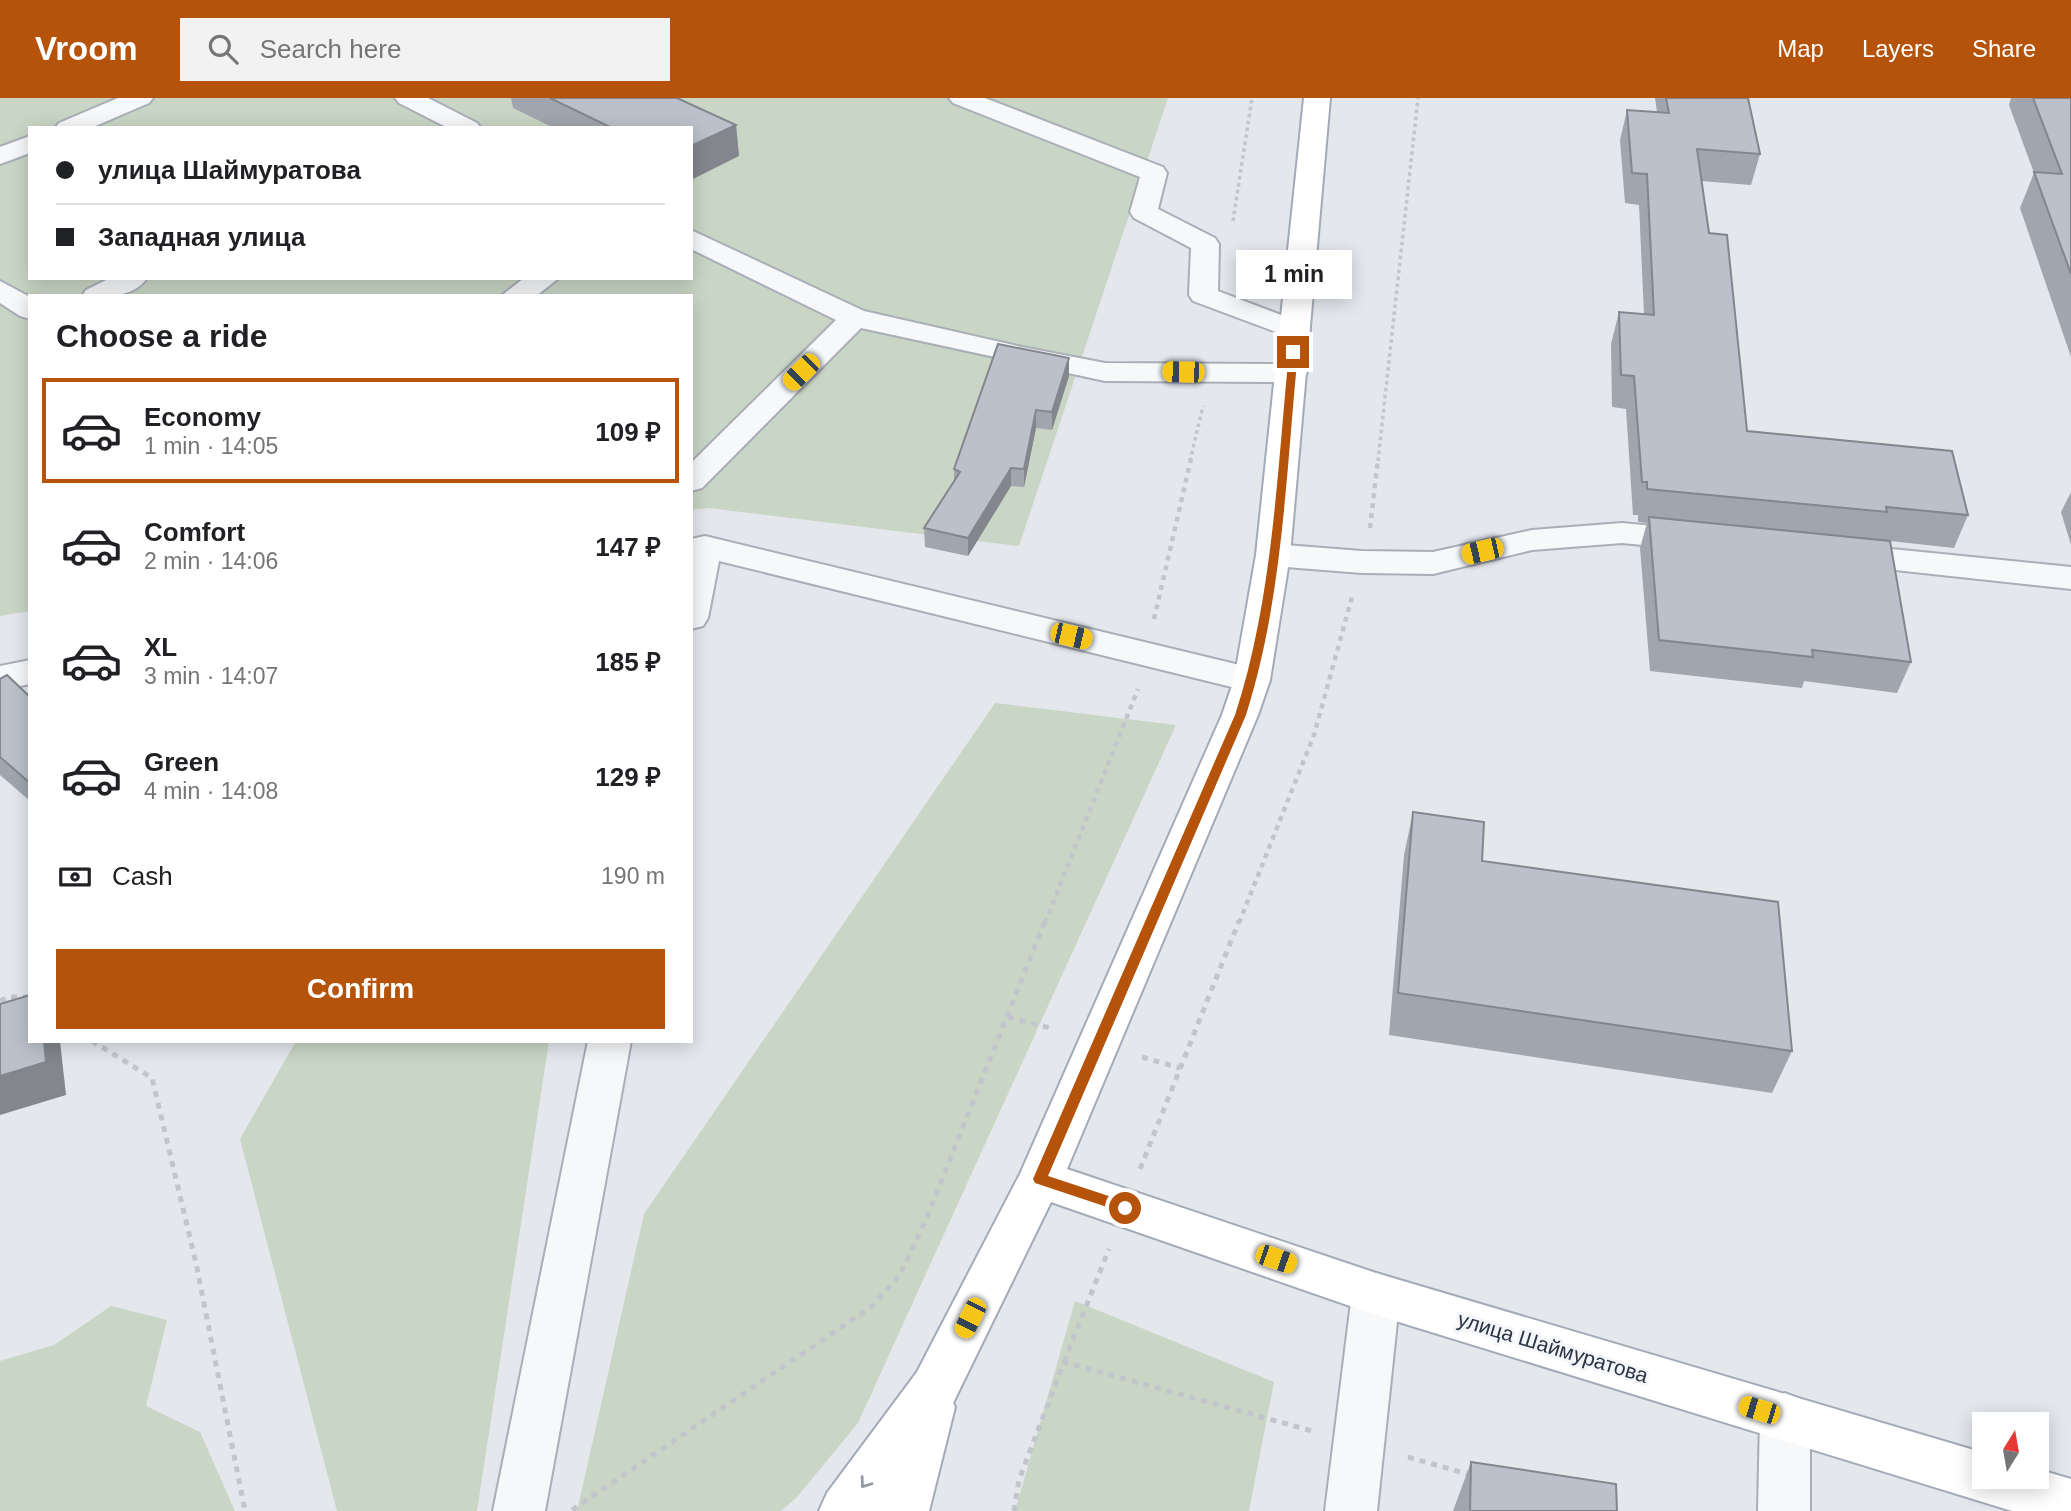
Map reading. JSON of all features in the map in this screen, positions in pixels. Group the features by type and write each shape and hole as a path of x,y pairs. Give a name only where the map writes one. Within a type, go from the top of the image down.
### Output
{"main road":[{"path":"845,1511 935,1388 1040,1179 1235,728 1252,680 1273,555 1317,98"},
{"name":"улица Шаймуратова","path":"1040,1179 1376,1294 2071,1504"},
{"path":"903,1511 935,1388"}],"lane":[{"path":"73,126 140,98"},
{"path":"408,98 459,126"},
{"path":"962,98 1154,173 1144,212 1205,244 1203,295 1295,330"},
{"path":"0,156 28,145"},
{"path":"693,238 855,318 1022,356 1105,372 1292,373"},
{"path":"100,294 129,280"},
{"path":"518,294 542,280"},
{"path":"0,290 28,309"},
{"path":"693,479 855,318"},
{"path":"1273,555 1362,562 1433,563 1532,540 1622,533 1731,544"},
{"path":"693,598 698,548 1252,680"},
{"path":"1813,552 2071,578"},
{"path":"0,678 28,672"},
{"path":"519,1511 610,1043"},
{"path":"1351,1511 1376,1294"},
{"path":"1784,1511 1785,1417"}],"path":[{"path":"1232,228 1252,98"},
{"path":"1014,1511 1019,1480 1064,1362 1314,735 1369,542 1418,98"},
{"path":"571,1511 871,1307 900,1276 925,1223 1136,697 1209,372"},
{"path":"0,1001 8,997 28,997"},
{"path":"1008,1017 1050,1028"},
{"path":"95,1043 152,1078 195,1263 245,1511"},
{"path":"1142,1057 1180,1068"},
{"path":"1064,1362 1474,1475"}],"green space":[{"path":"0,98 1168,98 1019,546 708,508 693,510 693,294 28,294 28,611 0,616"},
{"path":"995,703 1176,725 858,1423 797,1497 781,1511 577,1511 644,1214"},
{"path":"295,1043 549,1043 477,1511 337,1511 240,1139"},
{"path":"1075,1301 1274,1382 1249,1511 1015,1511"},
{"path":"111,1306 167,1320 146,1406 200,1432 235,1511 0,1511 0,1361 54,1345"}],"building":[{"path":"550,98 677,98 736,125 693,145 693,126 608,126"},
{"path":"1666,98 1748,98 1760,154 1697,149 1709,233 1727,235 1747,431 1952,451 1968,515 1886,507 1887,512 1647,489 1647,482 1642,482 1634,376 1621,375 1619,312 1654,315 1647,174 1632,173 1627,110 1669,113"},
{"path":"2033,98 2071,98 2071,274 2034,172 2062,174"},
{"path":"998,344 1069,358 1052,412 1036,410 1024,469 1011,468 968,538 924,528 960,472 954,469"},
{"path":"1649,517 1890,541 1911,662 1812,650 1813,657 1659,640"},
{"path":"7,675 28,695 28,781 0,757 0,679"},
{"path":"1413,812 1484,822 1482,861 1778,902 1792,1051 1398,993"},
{"path":"28,996 28,1043 44,1043 46,1062 0,1076 0,1004"},
{"path":"1471,1462 1616,1484 1617,1511 1470,1511"}],"route":[{"path":"1125,1208 1040,1179 1240,715 1252,680 1273,555 1293,352"}]}
